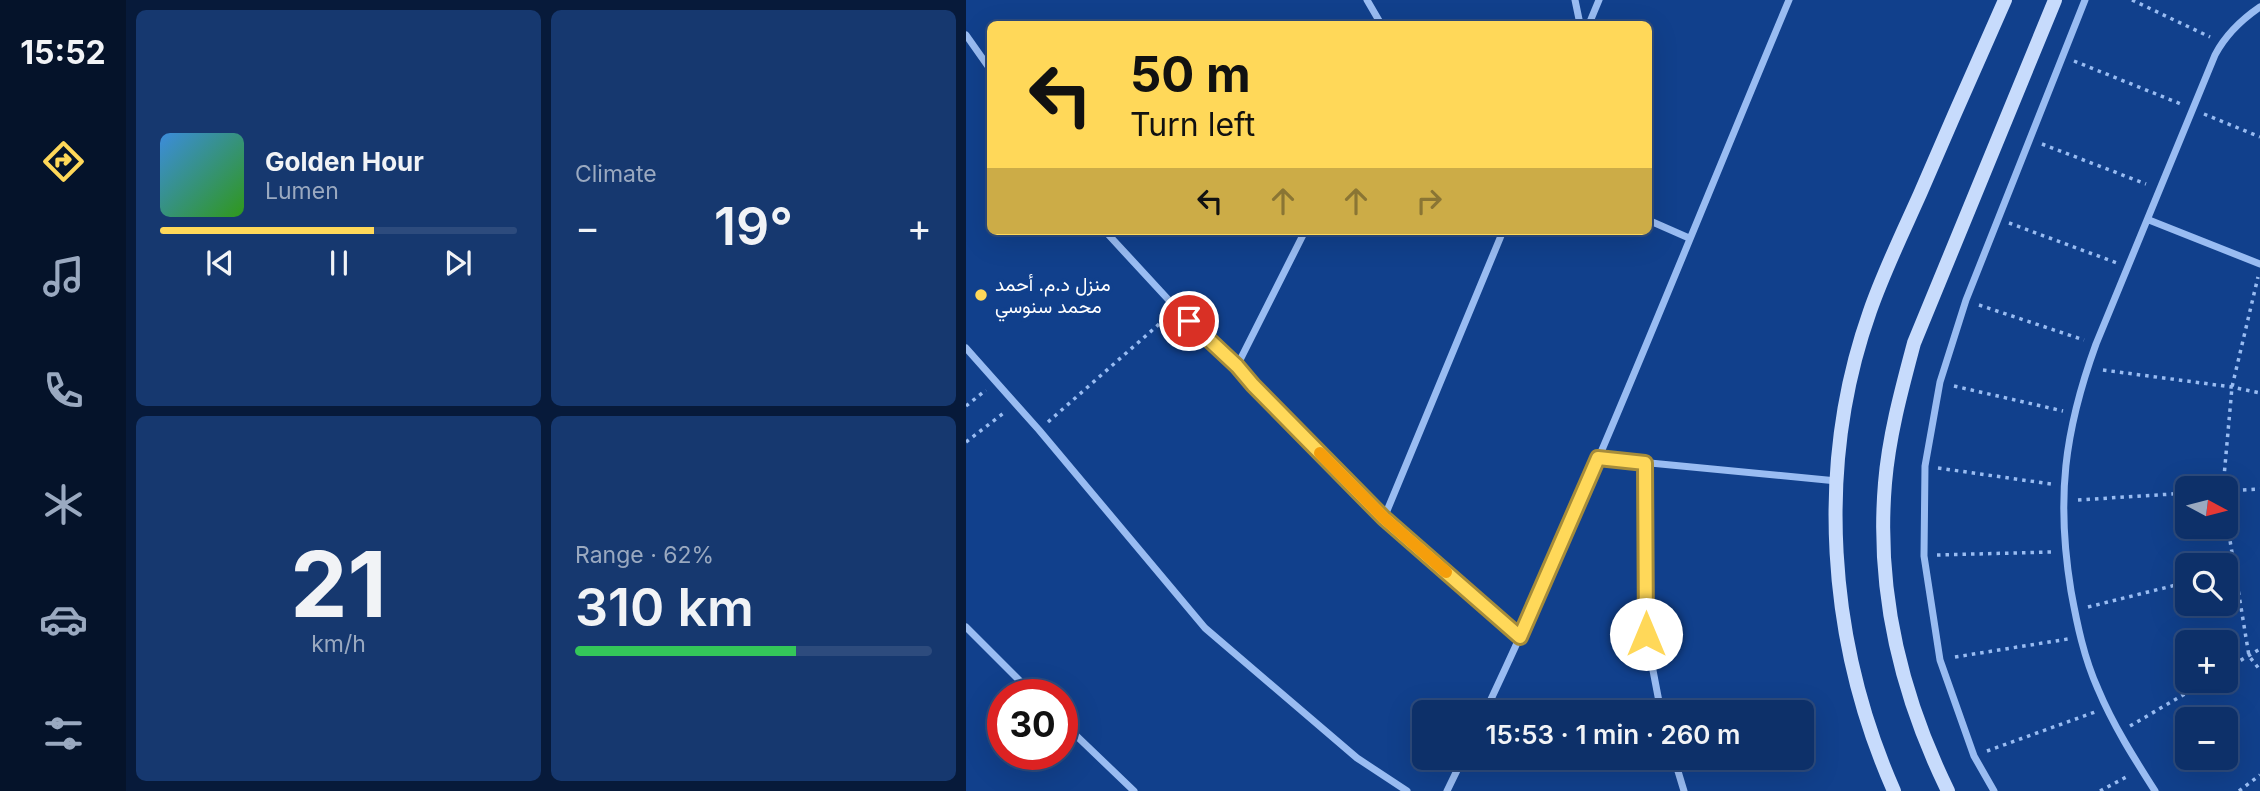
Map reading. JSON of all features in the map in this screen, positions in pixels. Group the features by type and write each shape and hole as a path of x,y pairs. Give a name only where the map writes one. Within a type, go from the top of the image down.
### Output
{"street":[{"path":"1367,0 1379,21"},
{"path":"1575,0 1579,21"},
{"path":"1590,21 1599,0"},
{"path":"1491,700 1598,458 1789,0"},
{"path":"1894,791 1864,713 1844,627 1835,528 1846,401 1870,312 2005,0"},
{"path":"1948,791 1919,725 1896,646 1888,606 1884,564 1885,482 1901,389 1914,342 2055,0"},
{"path":"1994,791 1974,756 1940,660 1924,556 1925,466 1940,382 1966,300 2085,0"},
{"path":"2155,791 2119,733 2097,687 2080,637 2065,551 2062,502 2067,450 2096,344 2222,43 2240,21 2260,7"},
{"path":"966,35 987,65"},
{"path":"2149,220 2260,264"},
{"path":"1652,222 1689,237"},
{"path":"1109,235 1177,309 1237,366 1384,518 1520,637"},
{"path":"1237,366 1303,235"},
{"path":"1384,518 1501,235"},
{"path":"966,348 1039,430 1205,628 1357,758 1407,791"},
{"path":"1598,458 1837,481"},
{"path":"1645,463 1646,634 1659,700"},
{"path":"966,627 1018,679"},
{"path":"1078,737 1134,791"},
{"path":"1447,791 1457,770"},
{"path":"1678,770 1684,791"}],"path":[{"path":"2132,0 2222,43"},
{"path":"2063,56 2260,136"},
{"path":"2029,139 2161,190"},
{"path":"1997,219 2129,267"},
{"path":"2225,476 2232,387 2260,270"},
{"path":"1966,300 2096,344"},
{"path":"1039,430 1177,309"},
{"path":"2088,368 2260,393"},
{"path":"1940,382 2075,414"},
{"path":"966,406 996,383"},
{"path":"966,442 1015,404"},
{"path":"1925,466 2064,485"},
{"path":"2238,489 2260,489"},
{"path":"2062,502 2175,494"},
{"path":"1924,556 2065,551"},
{"path":"2075,610 2175,585"},
{"path":"2238,593 2249,656 2260,670"},
{"path":"1940,660 2080,637"},
{"path":"2238,662 2260,649"},
{"path":"2119,733 2187,693"},
{"path":"1974,756 2107,707"},
{"path":"2100,791 2141,769"},
{"path":"2239,791 2260,775"}],"slow traffic":[{"path":"1320,453 1384,518 1446,572"}],"place":[{"name":"منزل د.م. أحمد محمد سنوسي","path":"981,295"}],"route":[{"path":"1189,321 1237,366 1384,518 1520,637 1598,458 1645,463 1646,634"}]}
